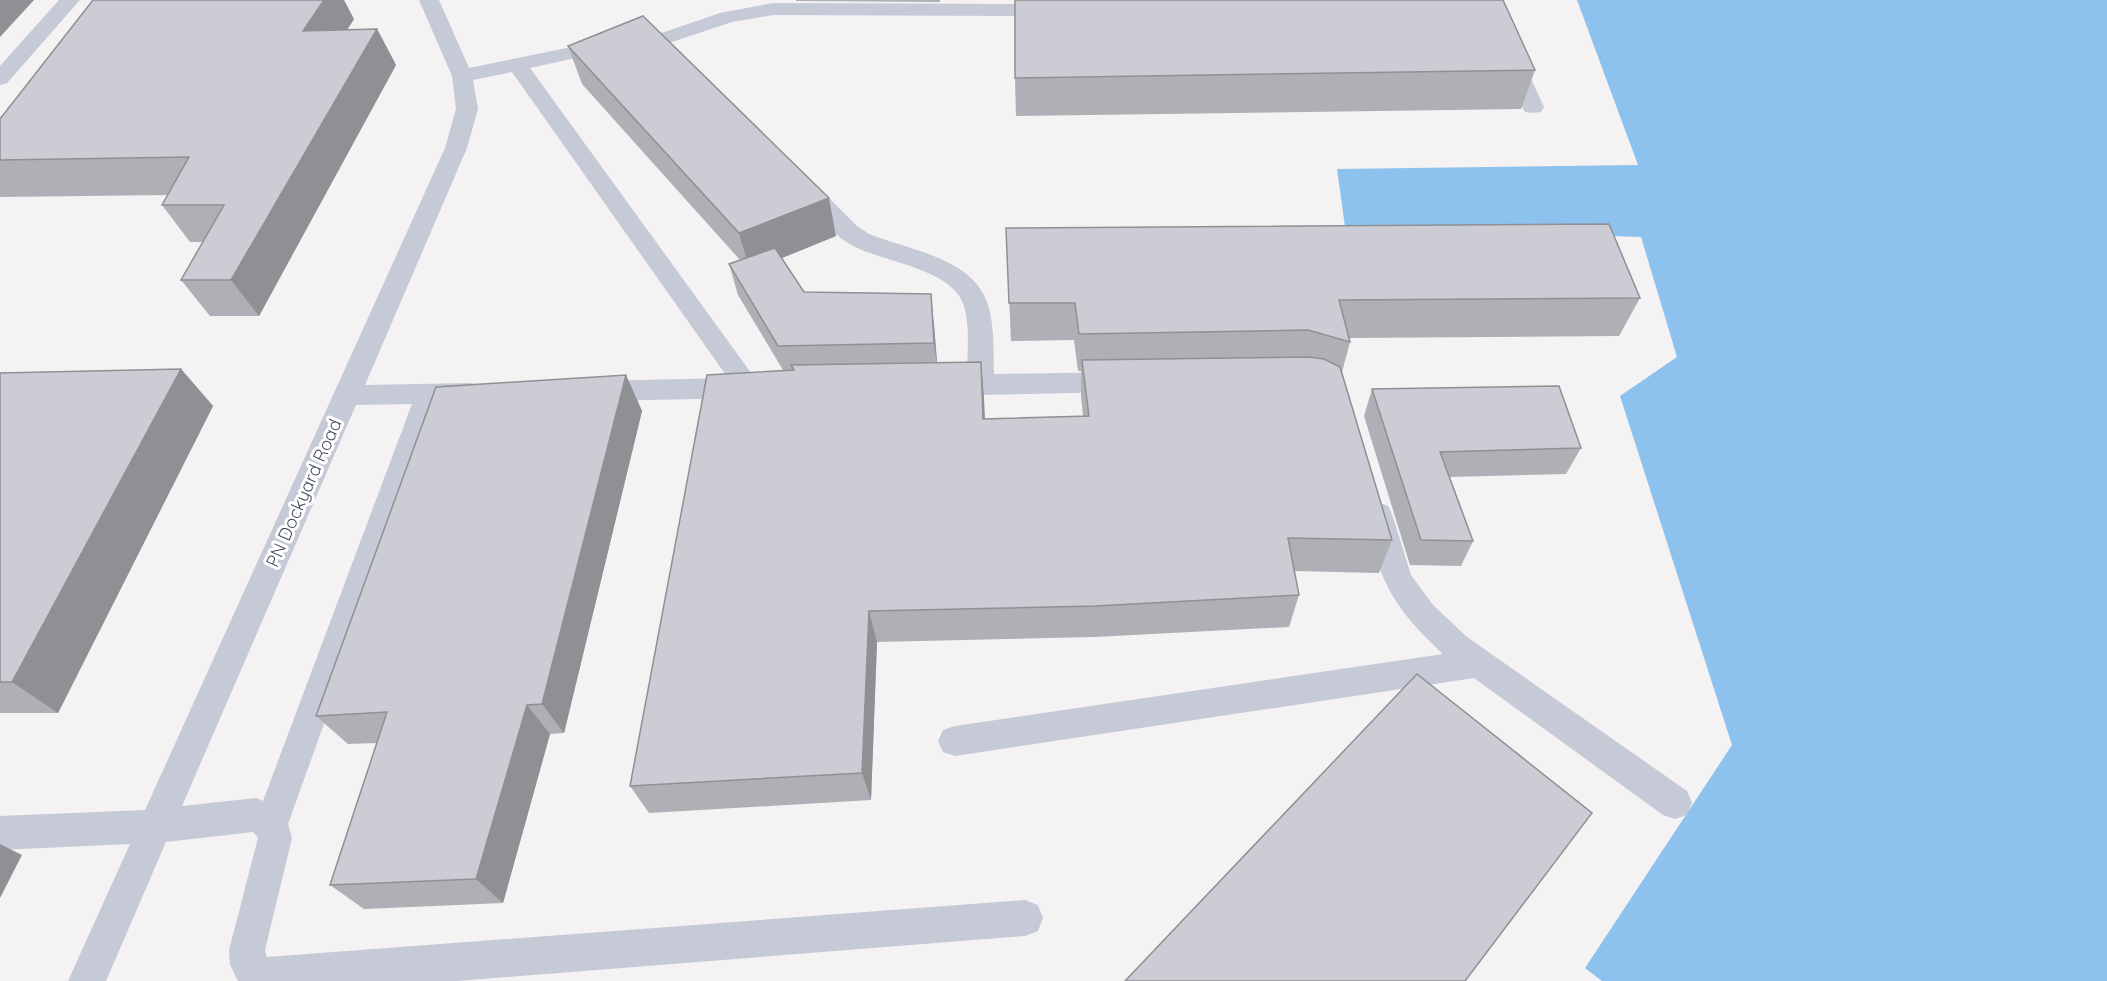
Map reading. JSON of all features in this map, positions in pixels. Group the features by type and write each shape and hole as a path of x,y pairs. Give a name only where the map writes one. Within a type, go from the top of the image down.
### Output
{"lane":[{"path":"0,79 70,0"},
{"name":"PN Dockyard Road","path":"87,981 456,148 467,109 462,76 429,0"},
{"path":"654,42 707,21 739,13 773,9 998,5 1070,10"},
{"path":"462,76 632,41 654,42 667,48 675,56"},
{"path":"1506,44 1533,107"},
{"path":"517,64 761,388 571,391"},
{"path":"791,174 849,232 861,240 942,271 967,287 975,304 981,385"},
{"path":"923,386 1146,382"},
{"path":"347,395 500,393"},
{"path":"429,394 271,824 275,838 247,950 249,965 259,978 1025,918"},
{"path":"1372,493 1394,569 1404,591 1426,618 1448,640 1675,802"},
{"path":"954,741 1480,663"},
{"path":"0,833 155,826 257,815 271,824"}],"water":[{"path":"1577,0 2107,0 2107,981 1602,981 1585,968 1732,745 1620,396 1677,357 1641,237 1345,227 1337,169 1638,165"}],"building":[{"path":"93,0 324,0 303,31 377,29 231,280 181,280 224,205 162,205 189,157 0,160 0,119"},
{"path":"1015,0 1503,0 1535,70 1015,78"},
{"path":"643,16 829,198 739,233 568,46"},
{"path":"1609,224 1640,298 1339,300 1350,342 1308,330 1079,334 1075,303 1009,303 1006,228"},
{"path":"775,248 804,292 931,294 934,343 778,346 729,264"},
{"path":"1308,357 1324,359 1340,367 1392,540 1288,538 1299,595 1096,606 869,611 862,773 630,786 707,375 794,370 791,365 981,362 983,419 1089,416 1082,360"},
{"path":"181,369 12,682 0,682 0,373"},
{"path":"626,375 542,704 527,705 476,879 330,885 387,712 316,716 436,387"},
{"path":"1559,386 1581,448 1440,452 1473,541 1421,540 1372,389"},
{"path":"1417,674 1592,813 1465,981 1125,981"}]}
